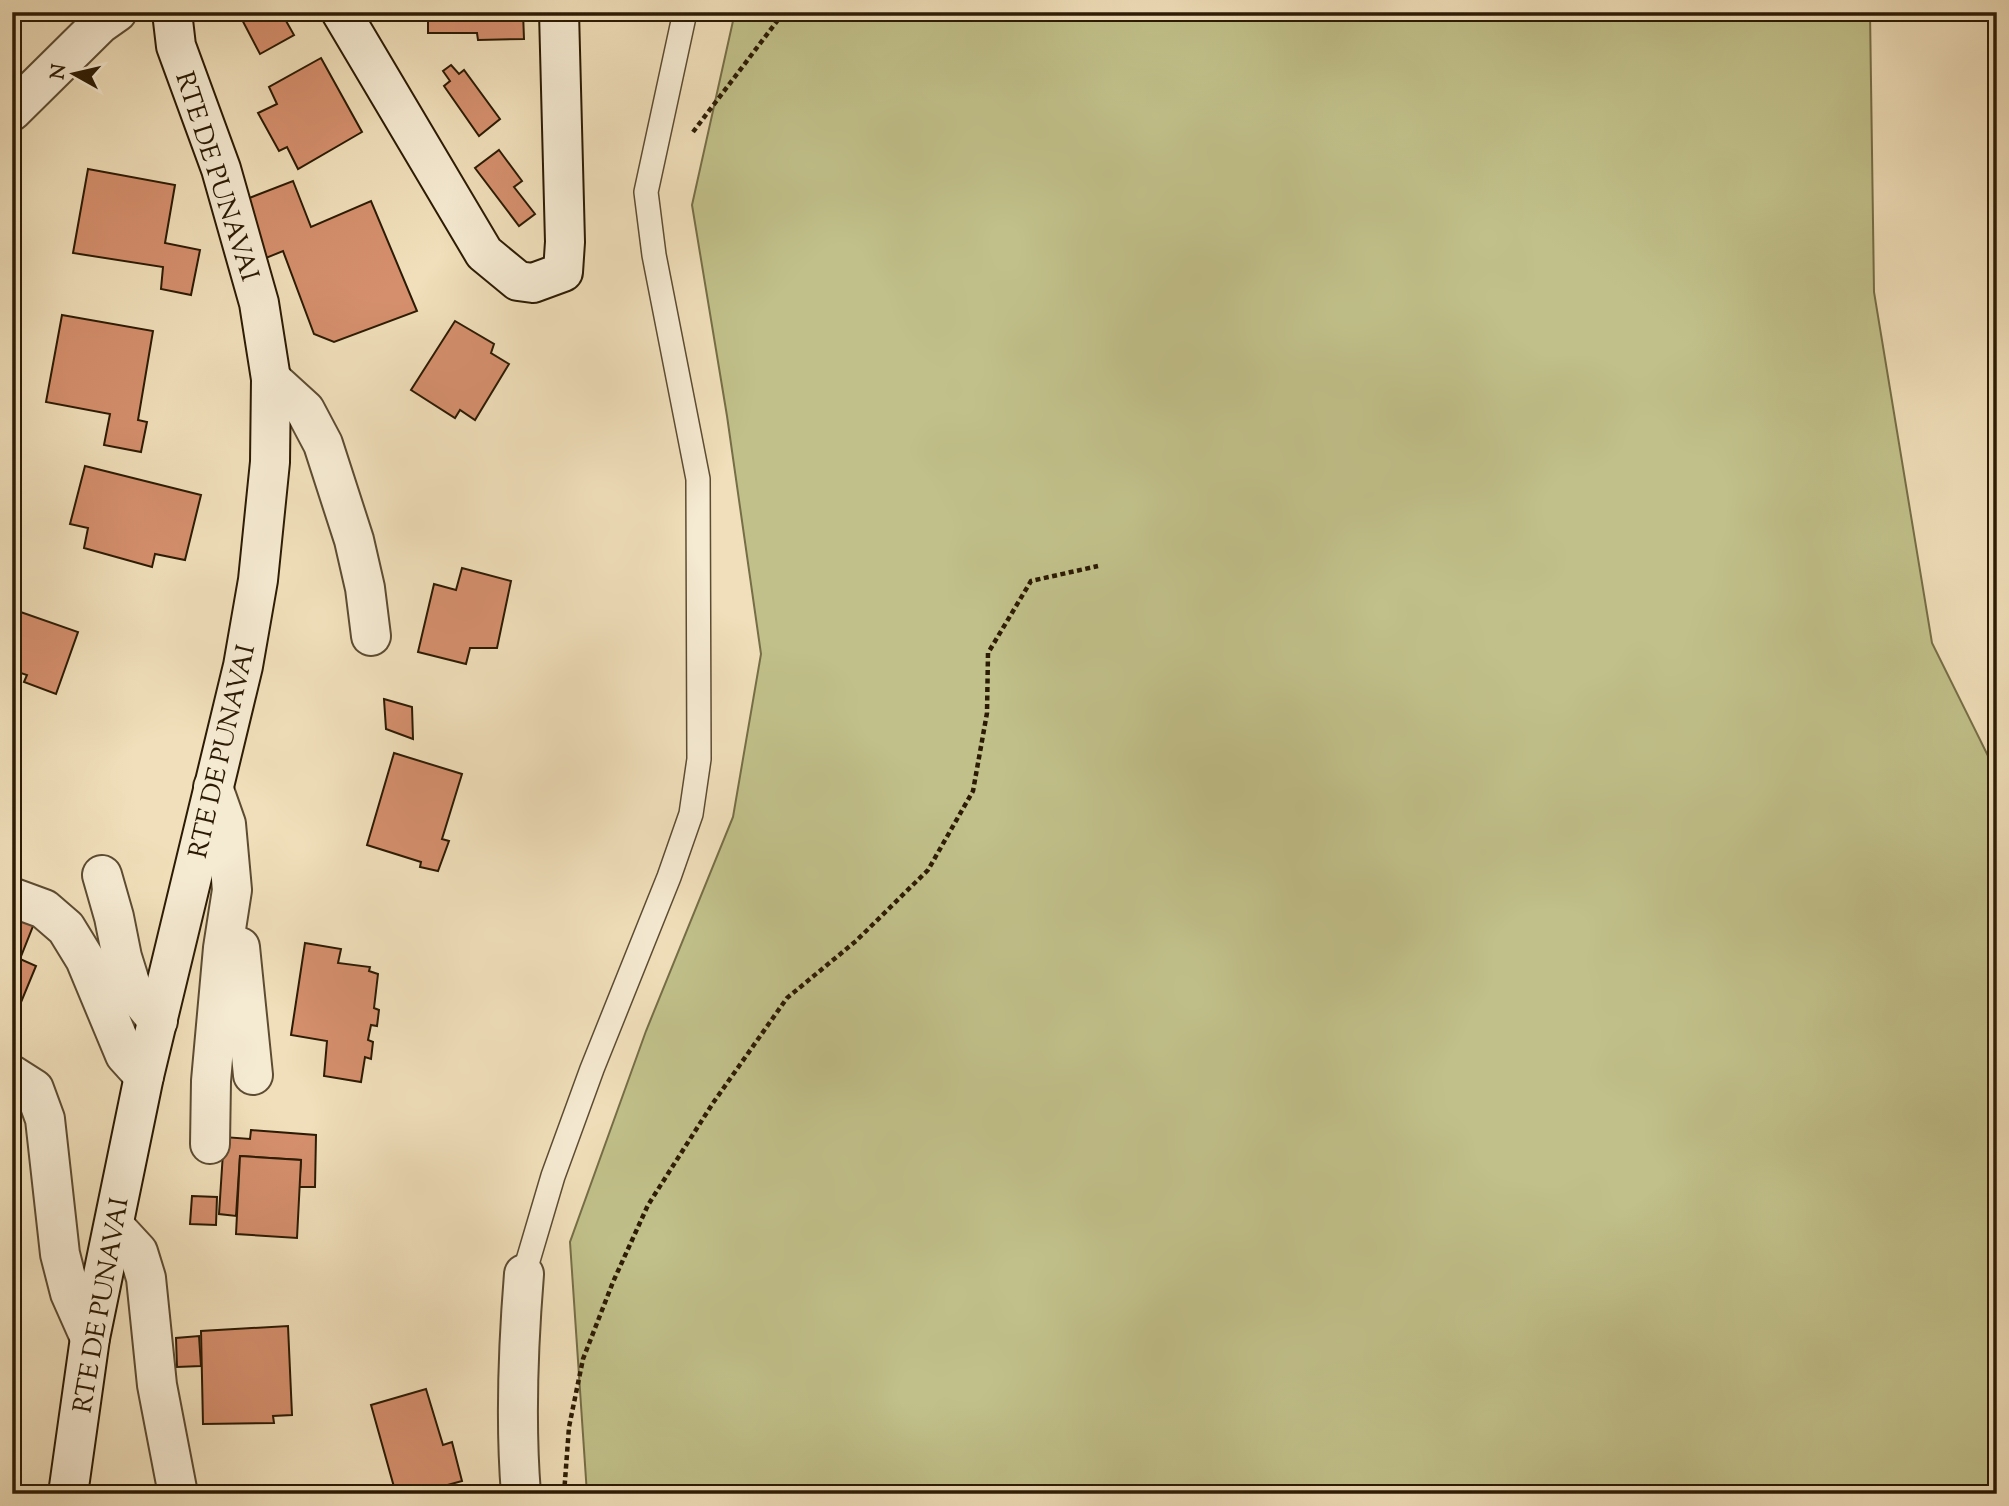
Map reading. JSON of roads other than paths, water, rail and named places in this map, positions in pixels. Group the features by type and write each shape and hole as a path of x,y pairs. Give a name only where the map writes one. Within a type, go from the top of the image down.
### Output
{"street":[{"path":"12,111 100,24 117,12"},
{"name":"RTE DE PUNAVAI","path":"68,1494 90,1338 144,1076 243,666 258,580 270,462 271,379 259,303 221,169 176,46 173,12"},
{"path":"341,12 484,253 517,281 533,283 563,272 565,242 559,12"},
{"path":"271,379 305,410 323,443 354,540 365,588 371,636"},
{"path":"213,787 226,824 253,1075"},
{"path":"102,875 132,989 158,1020"},
{"path":"210,1144 212,1067 223,948 232,890"},
{"path":"15,898 44,909 66,928 85,959 125,1055 144,1076"},
{"path":"12,1075 34,1089 45,1119 60,1254 70,1293 90,1338"},
{"path":"114,1227 138,1252 146,1278 158,1385 178,1494"},
{"path":"521,1494 516,1423 524,1273"}],"lane":[{"path":"524,1273 553,1176 592,1069 670,877 691,814 699,759 698,479 654,255 646,192 685,12"}]}
